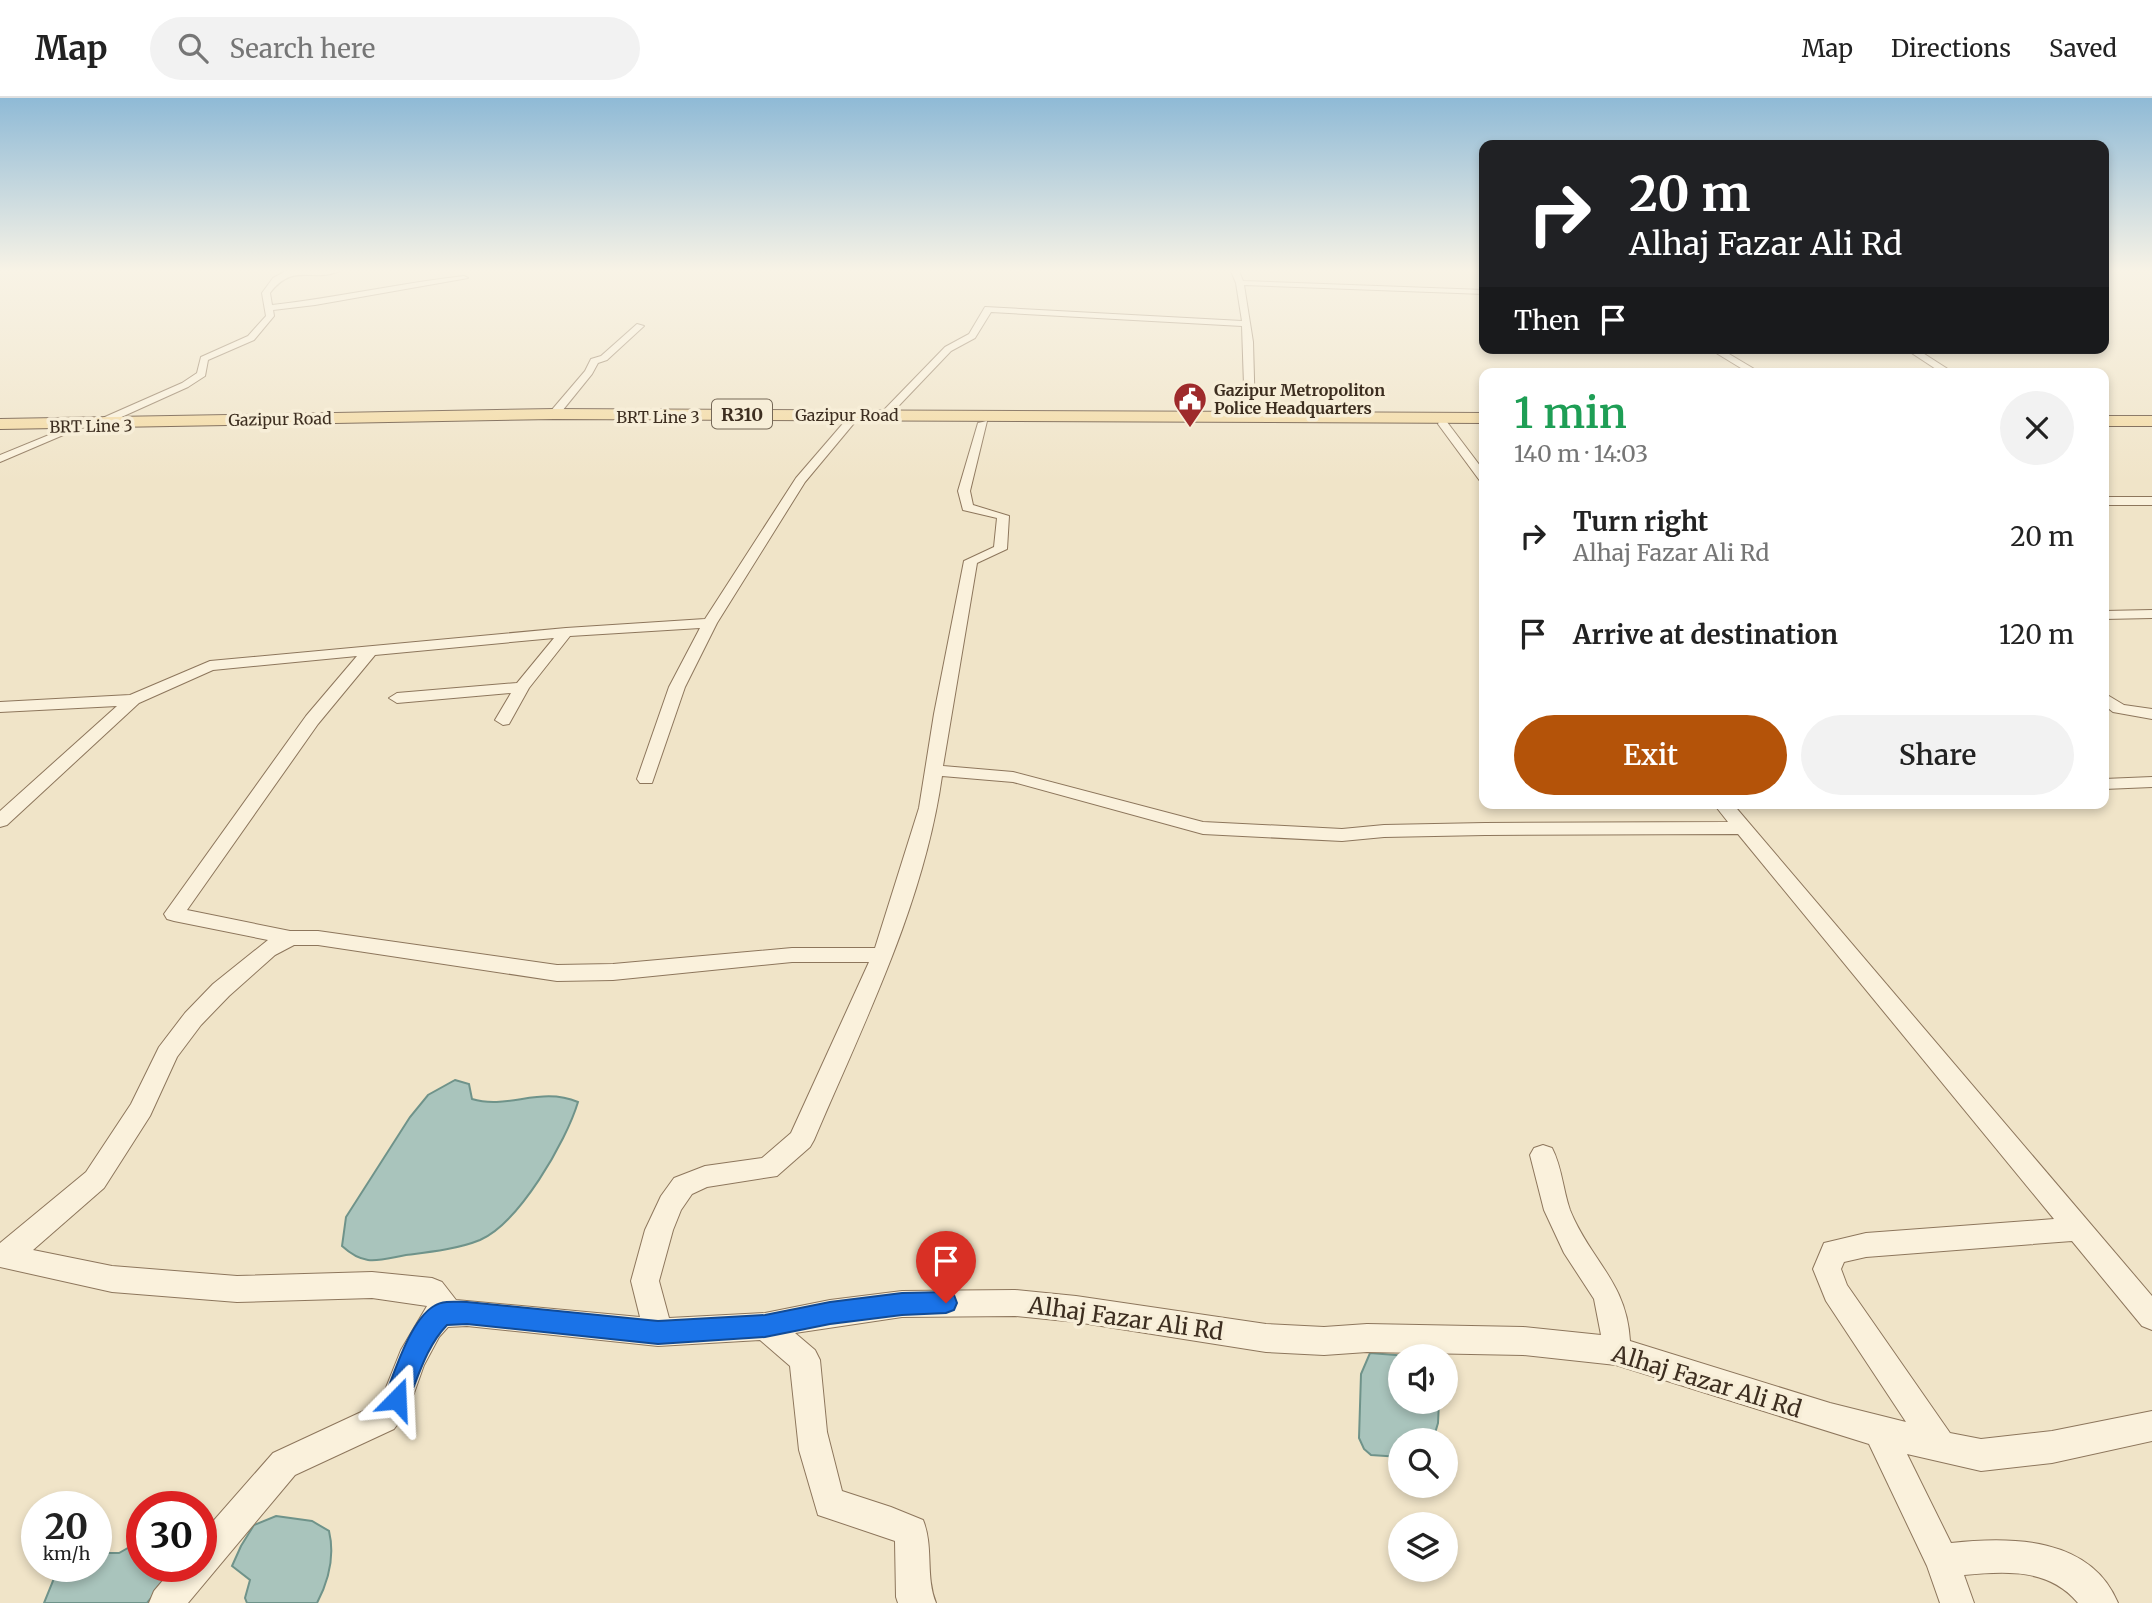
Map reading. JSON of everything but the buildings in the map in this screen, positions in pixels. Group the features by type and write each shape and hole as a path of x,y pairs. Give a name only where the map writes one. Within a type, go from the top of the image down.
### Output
{"main road":[{"name":"Gazipur Road","path":"0,428 102,422 554,414 1250,415 1479,421"},
{"path":"2109,417 2152,416"},
{"name":"BRT Line 3","path":"0,428 644,417 1479,421"},
{"name":"Gazipur Road","path":"0,428 70,430 583,421 1443,424 1479,421"}],"street":[{"path":"102,422 198,377 202,374 204,359 241,341"},
{"path":"554,414 589,372 594,361 604,358 623,341"},
{"path":"884,415 948,349 962,341"},
{"path":"1249,341 1250,415"},
{"path":"1723,354 1747,368"},
{"path":"1918,354 1941,368"},
{"path":"646,779 677,687 710,623 800,480 850,422"},
{"path":"658,1332 645,1281 659,1230 670,1204 683,1186 705,1177 768,1168 801,1140 883,955 928,808 971,561 1000,549 1003,516 967,507 964,491 983,423"},
{"path":"1443,424 1479,472"},
{"path":"0,459 70,430"},
{"path":"2109,501 2152,501"},
{"path":"2109,614 2152,614"},
{"path":"0,821 133,700 214,665 566,632 710,623"},
{"path":"503,720 522,687 566,632"},
{"path":"372,650 312,720 174,914 290,938 318,938 557,973 614,972 792,955 883,955"},
{"path":"397,698 522,687"},
{"path":"0,707 133,700"},
{"path":"2109,702 2119,709 2152,714"},
{"path":"933,771 1013,777 1203,828 1342,835 1434,830 1744,828"},
{"path":"2109,783 2152,782"},
{"path":"1727,809 2152,1317"},
{"path":"3,1255 95,1180 141,1109 167,1053 193,1019 250,962 290,938"},
{"path":"1543,1156 1557,1210 1574,1245 1608,1295 1615,1326 1616,1350"},
{"path":"1941,1447 1836,1292 1826,1269 1834,1252 1866,1245 2080,1228"},
{"path":"3,1255 112,1279 216,1289 372,1285 432,1291 442,1301 441,1314 429,1327 411,1360 397,1399 383,1418 284,1464 217,1542"},
{"name":"Alhaj Fazar Ali Rd","path":"441,1314 467,1313 658,1332 765,1326 830,1313 902,1304 1015,1303 1076,1309 1266,1338 1324,1341 1367,1338 1523,1341 1616,1350 1880,1432 1981,1454 2064,1445 2152,1426"},
{"path":"765,1326 805,1360 809,1429 817,1466 830,1503 855,1513 895,1523 911,1532 913,1597 919,1603"},
{"path":"1880,1432 1942,1561 1957,1603"},
{"path":"1942,1561 2007,1555 2044,1560 2069,1569 2101,1603"},
{"path":"166,1603 184,1582"}],"water":[{"path":"455,1080 469,1084 472,1099 485,1102 550,1096 578,1102 563,1138 539,1180 510,1217 495,1231 463,1246 380,1260 365,1259 350,1253 342,1246 346,1217 410,1117 428,1095"},
{"path":"1370,1353 1388,1354 1388,1414 1438,1414 1437,1428 1388,1428 1388,1456 1371,1455 1364,1449 1359,1438 1361,1374"},
{"path":"276,1516 312,1521 329,1531 330,1568 317,1603 247,1603 245,1598 250,1580 232,1566 254,1525"},
{"path":"126,1549 126,1582 165,1582 147,1603 44,1603 53,1582 112,1582 112,1553"}],"place":[{"name":"Gazipur Metropoliton Police Headquarters","path":"1190,429"}],"route":[{"path":"397,1399 411,1360 429,1327 441,1314 467,1313 658,1332 765,1326 830,1313 902,1304 946,1303"}]}
